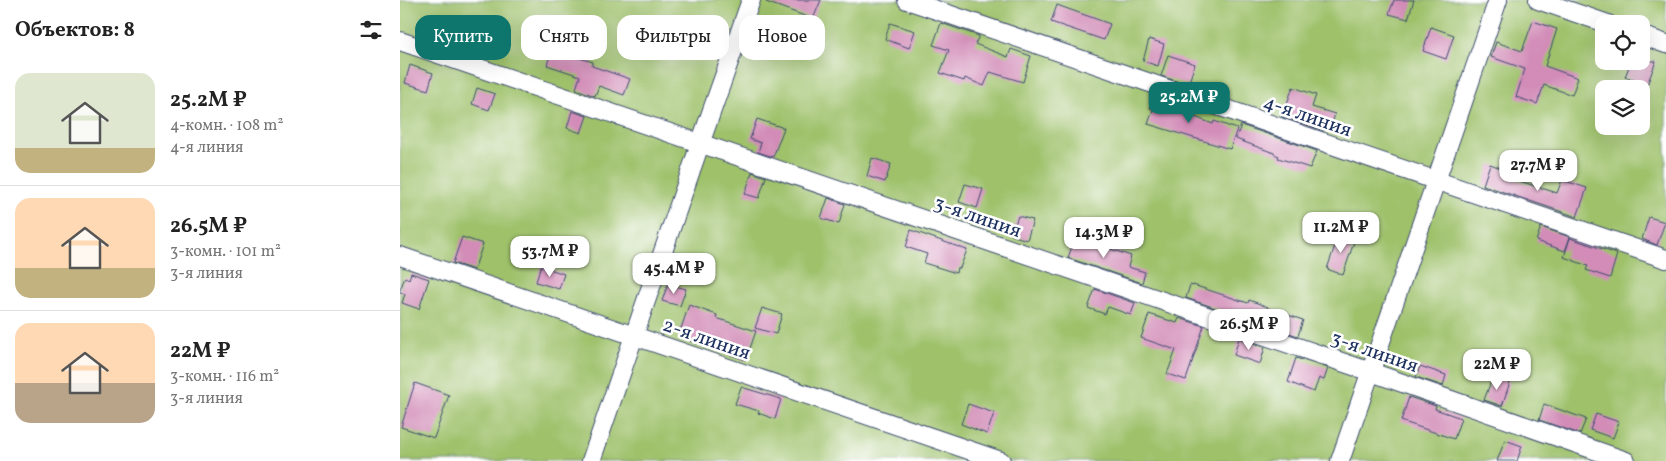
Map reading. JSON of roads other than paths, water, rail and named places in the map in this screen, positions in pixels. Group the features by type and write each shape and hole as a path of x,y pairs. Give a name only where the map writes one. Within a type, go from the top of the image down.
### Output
{"street":[{"path":"591,461 751,0"},
{"name":"4-я линия","path":"907,0 1666,259"},
{"path":"1340,461 1498,0"},
{"path":"1538,0 1595,20"},
{"path":"1650,38 1666,44"},
{"name":"3-я линия","path":"400,41 1371,372 1626,461"},
{"name":"2-я линия","path":"400,256 1001,461"}]}
